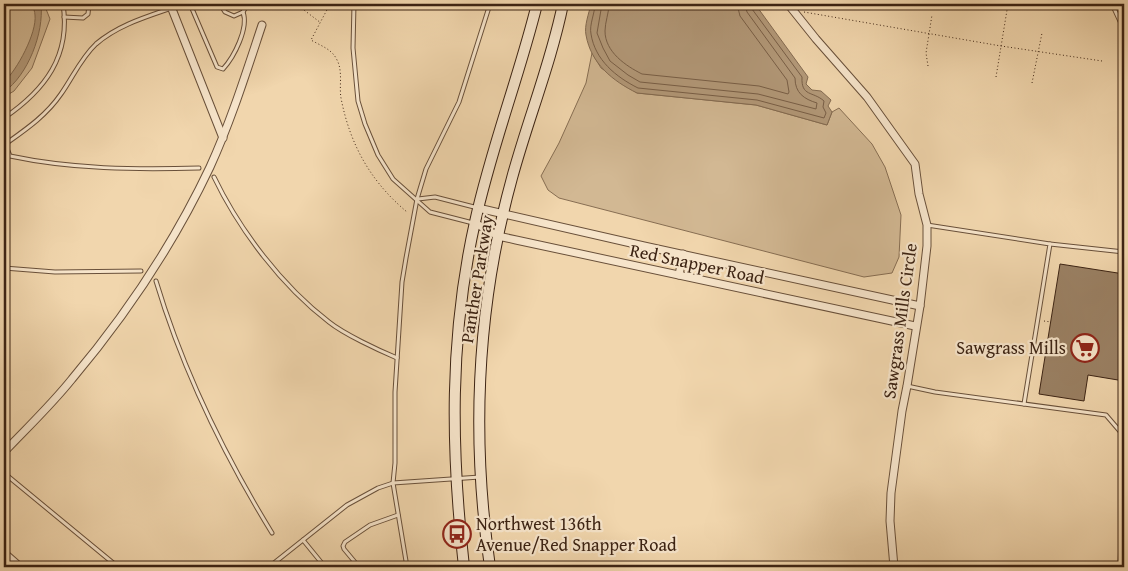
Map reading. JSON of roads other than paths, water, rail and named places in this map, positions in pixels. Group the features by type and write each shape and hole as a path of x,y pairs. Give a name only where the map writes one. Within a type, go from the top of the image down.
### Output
{"main road":[{"name":"Panther Parkway","path":"464,567 455,478 453,410 458,332 466,272 478,208 527,45 537,4"},
{"name":"Panther Parkway","path":"490,567 481,477 479,434 480,374 487,297 498,236 514,172 551,55 563,4"}],"street":[{"name":"Sawgrass Mills Circle","path":"788,4 867,97 915,164 926,224 927,246 920,306 908,386 902,411 891,493 890,521 894,567"},
{"path":"171,6 222,138"},
{"path":"8,449 71,380 123,314 153,269 210,168 233,114 262,25"},
{"name":"Red Snapper Road","path":"478,208 920,306"},
{"name":"Red Snapper Road","path":"475,223 498,236 916,326"},
{"path":"679,275 683,254"},
{"path":"4,554 20,567"}],"lane":[{"path":"4,118 25,104 44,83 57,63 63,36 63,4"},
{"path":"64,17 84,18 88,14 89,4"},
{"path":"183,4 171,6 112,32 85,57 44,116 4,143 10,156 37,162 114,168 198,168"},
{"path":"190,4 216,67 223,69 229,62 244,29 246,18 244,12"},
{"path":"220,4 224,12 234,16 244,12 248,4"},
{"path":"354,4 353,48 358,102 378,155 393,179 430,212 475,223"},
{"path":"406,567 393,483 397,358 402,282 413,217 426,169 459,102 490,4"},
{"path":"1112,4 1124,30"},
{"path":"214,177 238,220 258,249 304,300 330,324 397,358"},
{"path":"417,199 435,197 478,208"},
{"path":"926,224 1050,244 1124,252"},
{"path":"1024,404 1050,244"},
{"path":"4,268 55,272 141,271"},
{"path":"156,281 178,347 210,422 235,472 272,533"},
{"path":"908,386 935,392 1106,415 1124,436"},
{"path":"1120,567 1124,452"},
{"path":"4,473 118,567"},
{"path":"269,567 347,505 364,495 393,483 481,477"},
{"path":"359,567 344,548 345,542 370,525 398,515"},
{"path":"303,540 325,567"}],"water":[{"path":"32,4 41,4 40,28 37,40 27,64 13,85 4,92 4,82 15,69 33,31 35,15"},
{"path":"591,4 755,4 808,77 806,84 812,90 821,91 831,100 828,106 832,112 827,125 756,105 637,93 612,77 593,55 586,31"}],"place":[{"name":"Sawgrass Mills","path":"1085,348"},
{"name":"Northwest 136th Avenue/Red Snapper Road","path":"457,534"}]}
